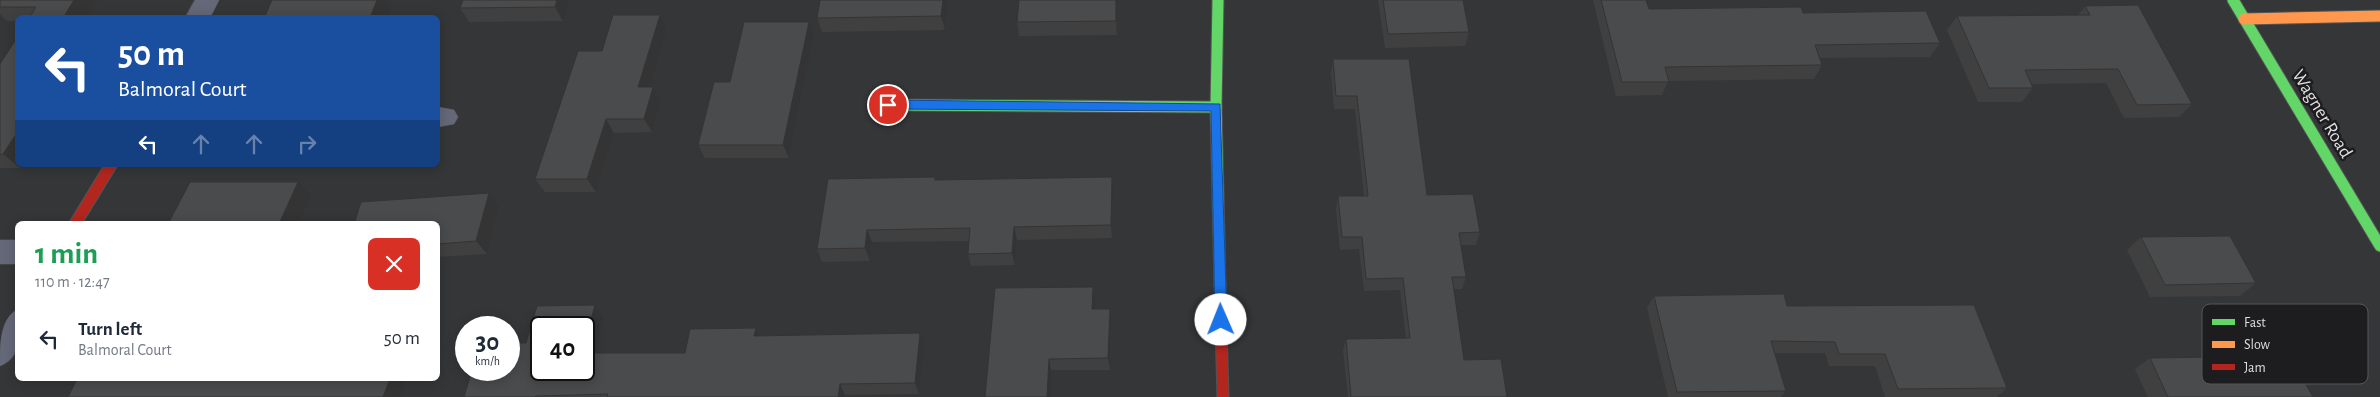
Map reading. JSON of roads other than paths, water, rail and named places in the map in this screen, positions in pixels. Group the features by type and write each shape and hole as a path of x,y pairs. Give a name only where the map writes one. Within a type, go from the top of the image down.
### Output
{"street":[{"path":"198,15 206,0"},
{"path":"1218,0 1216,107 1223,397"},
{"name":"Wagner Road","path":"2233,0 2380,246"},
{"path":"2244,19 2380,16"},
{"path":"888,105 1216,107"},
{"path":"77,221 111,167"},
{"path":"0,252 15,252"},
{"path":"0,353 15,327"}]}
